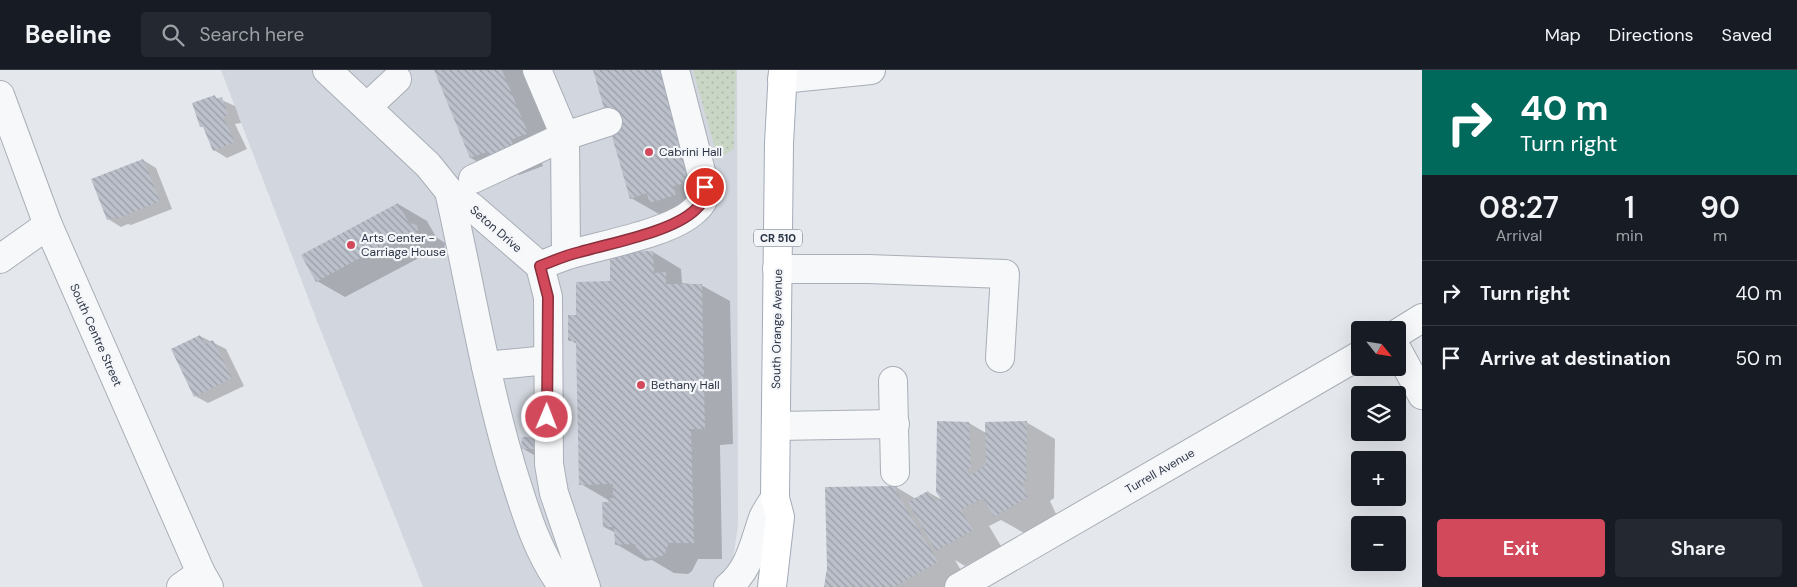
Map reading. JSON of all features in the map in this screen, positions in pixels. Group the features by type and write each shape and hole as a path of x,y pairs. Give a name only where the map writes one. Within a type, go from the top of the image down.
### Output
{"main road":[{"name":"South Orange Avenue","path":"772,587 780,517 775,498 779,143 783,74"}],"street":[{"name":"Seton Drive","path":"327,70 428,164 461,185 473,208 540,266"},
{"path":"537,70 565,136 566,256"},
{"path":"586,587 554,493 549,464 548,297 540,266 566,256 640,236 675,222 695,211 702,201 706,194 705,187 675,70"},
{"path":"783,74 871,70"},
{"path":"367,107 397,79"},
{"name":"South Centre Street","path":"0,95 48,225 197,582"},
{"path":"563,587 550,570 528,517 504,442 486,366 461,185 565,136 608,122"},
{"path":"0,259 48,225"},
{"path":"778,269 868,269 1005,274 1000,358"},
{"path":"1406,328 1422,318"},
{"path":"486,366 548,360"},
{"name":"Turrell Avenue","path":"959,587 1351,360"},
{"path":"1406,366 1422,395"},
{"path":"894,381 895,472"},
{"path":"776,426 895,424"},
{"path":"728,587 737,580 754,551 764,516 775,498"},
{"path":"576,556 608,587"}],"shaded area":[{"path":"221,70 737,70 738,525 729,587 423,587 317,321"}],"green space":[{"path":"693,70 736,70 734,149 718,159"}],"building":[{"path":"434,70 502,70 528,133 511,140 515,149 490,160 487,152 470,158"},
{"name":"Cabrini Hall","path":"593,70 660,70 691,182 673,186 676,195 649,203 647,193 630,199"},
{"path":"215,95 216,99 222,97 228,115 223,117 235,142 213,151 203,127 200,127 192,103"},
{"path":"143,159 160,201 117,219 116,216 107,220 91,179"},
{"name":"Arts Center - Carriage House","path":"398,203 409,223 417,225 416,235 411,236 406,233 316,282 301,255"},
{"name":"Bethany Hall","path":"653,251 654,273 666,272 666,284 702,284 705,429 691,429 694,543 669,543 664,555 652,559 644,557 638,552 635,544 615,545 614,527 603,527 602,502 608,502 608,498 613,498 613,484 579,485 576,341 568,341 568,315 576,315 576,282 610,281 610,252"},
{"path":"200,335 205,344 213,340 232,378 194,397 171,349"},
{"path":"937,421 969,422 971,467 967,470 970,475 983,468 981,466 986,464 985,422 1027,421 1026,481 1022,484 1028,497 994,517 983,498 961,510 973,530 936,551 908,502 928,491 935,501 941,499 936,492"},
{"path":"522,437 534,437 534,449 521,449"},
{"path":"897,486 896,491 938,562 894,587 824,587 827,568 825,487"}],"place":[{"name":"Cabrini Hall","path":"649,152"},
{"name":"Arts Center - Carriage House","path":"351,245"},
{"name":"Bethany Hall","path":"641,385"}],"route":[{"path":"547,417 548,297 540,266 566,256 640,236 675,222 695,211 706,194 705,187"}]}
